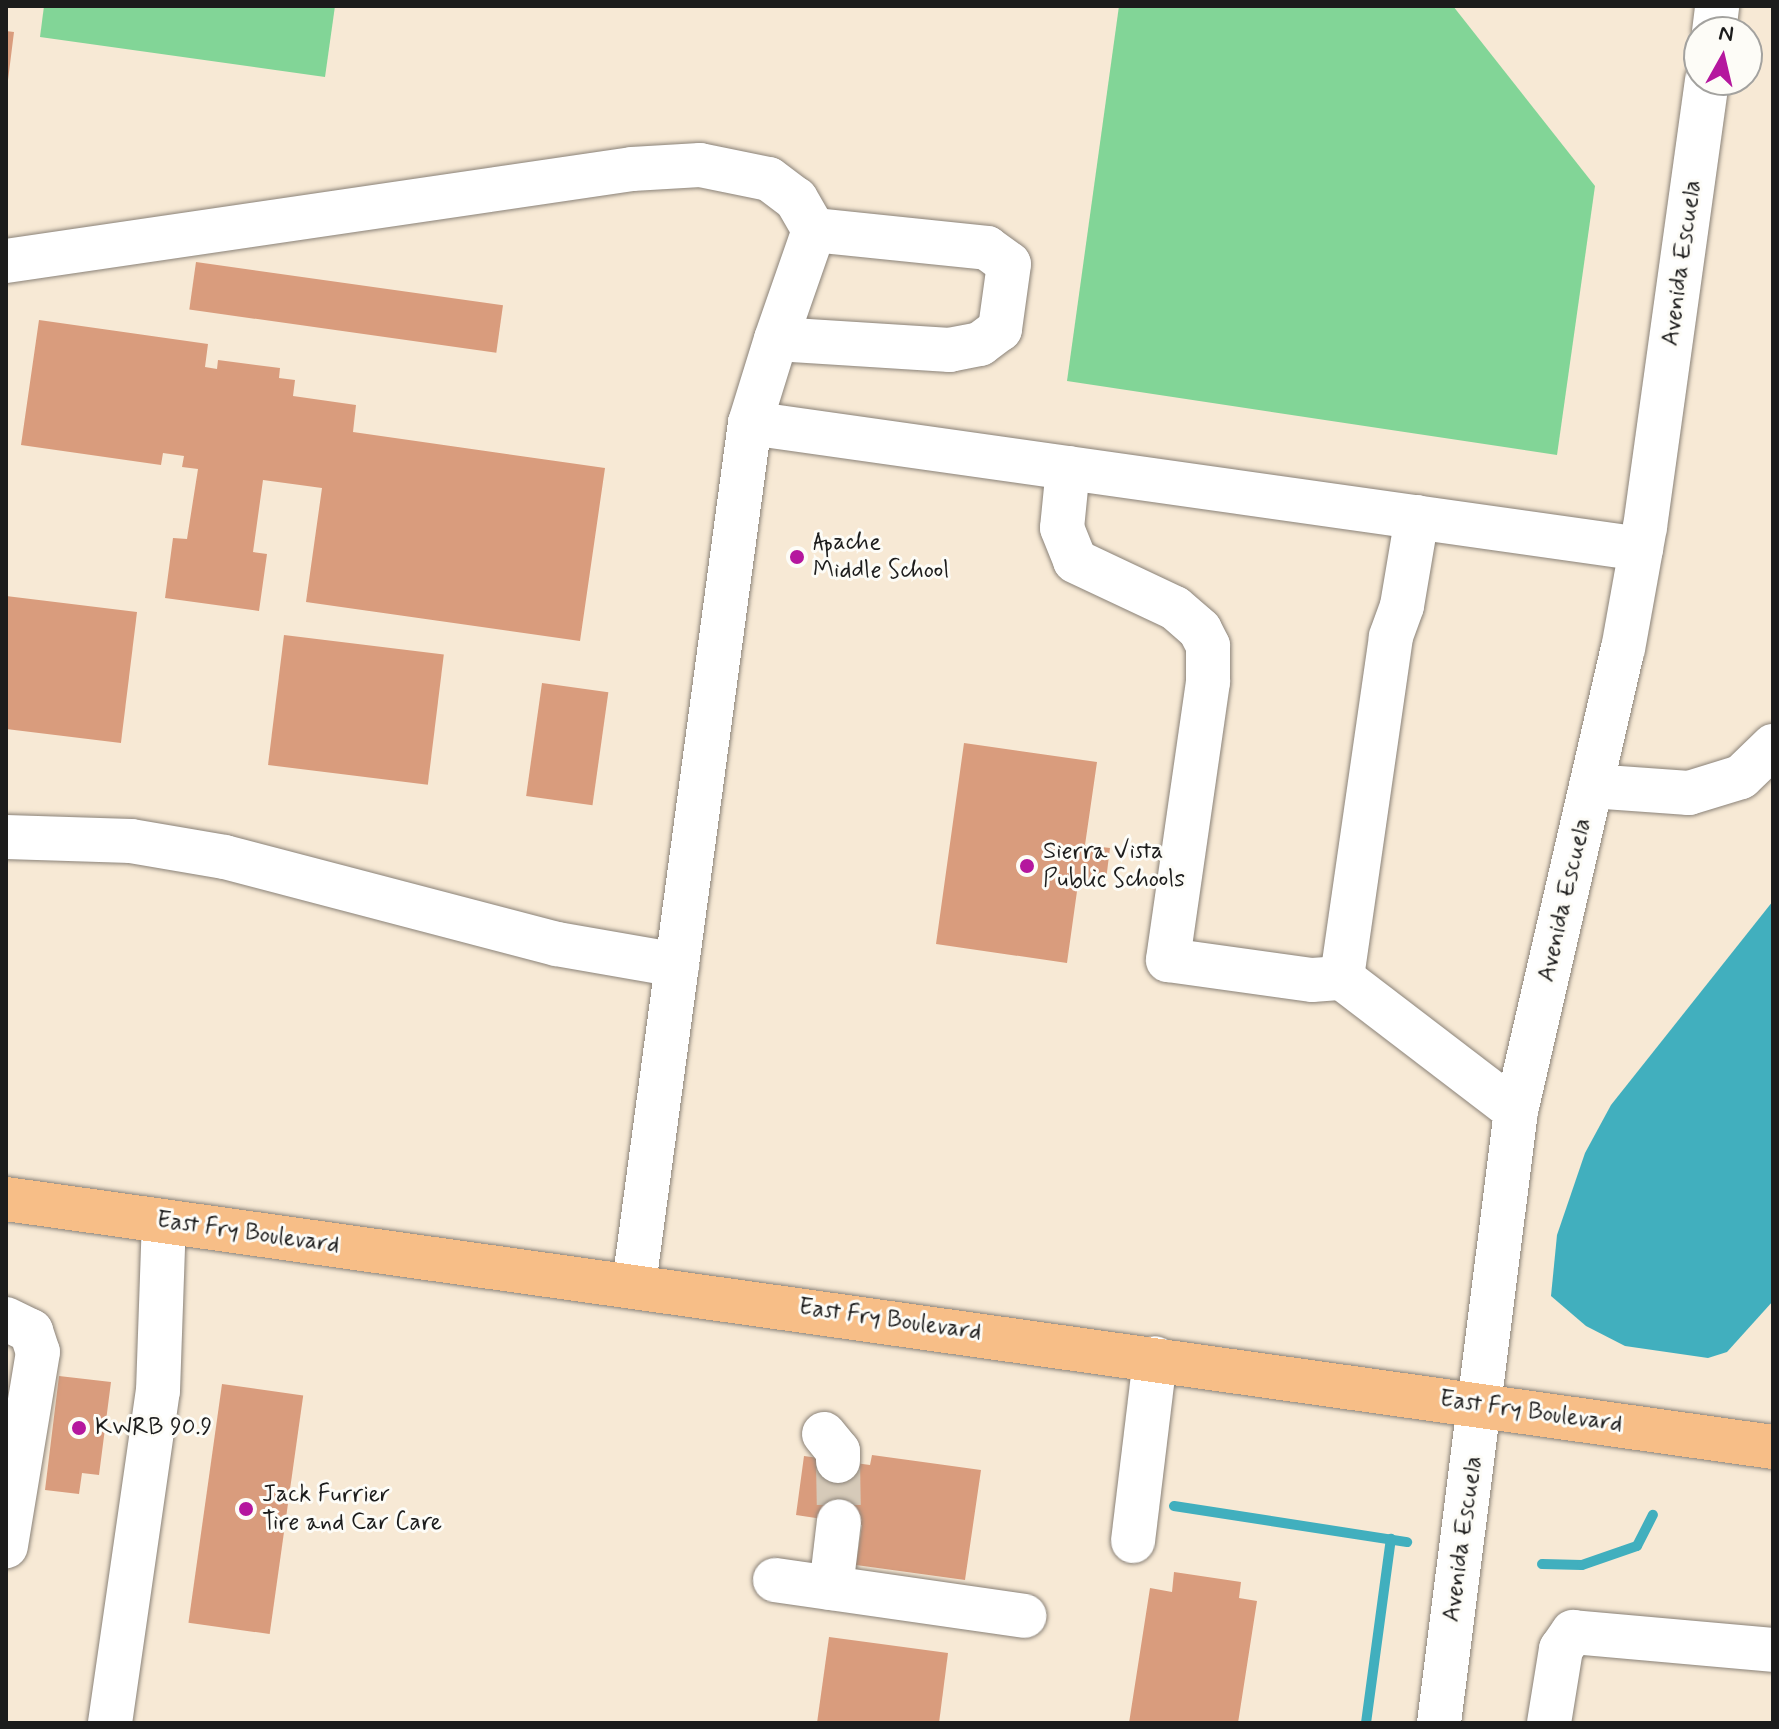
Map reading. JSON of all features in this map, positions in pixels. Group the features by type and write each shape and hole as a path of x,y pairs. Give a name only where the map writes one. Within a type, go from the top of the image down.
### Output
{"main road":[{"name":"East Fry Boulevard","path":"6,1199 634,1284 1773,1447"}],"street":[{"name":"Avenida Escuela","path":"1439,1723 1516,1111 1591,786 1641,549 1705,96"},
{"path":"6,261 632,169 700,165 769,179 796,199 814,230 750,423 634,1284"},
{"path":"776,339 950,350 980,344 1000,329 1009,264 987,248 814,230"},
{"path":"750,423 1641,549"},
{"path":"1068,468 1062,528 1075,561 1175,608 1200,630 1208,646 1208,682 1168,960 1312,980 1342,978 1516,1111"},
{"path":"1342,978 1391,637 1402,606 1417,517"},
{"path":"1591,786 1689,793 1741,777 1773,746"},
{"path":"6,837 131,841 225,857 557,944 677,965"},
{"path":"110,1723 158,1391 164,1222"},
{"path":"6,1319 31,1331 38,1352 6,1546"},
{"path":"1133,1541 1155,1358"},
{"path":"831,1588 839,1521"},
{"path":"775,1580 1024,1616"},
{"path":"1549,1723 1561,1649 1573,1632 1773,1650"}],"green space":[{"path":"44,6 335,6 325,77 40,37"},
{"path":"1119,6 1453,6 1595,186 1557,455 1067,381"}],"water":[{"path":"1773,901 1773,1301 1727,1352 1708,1358 1625,1346 1586,1326 1551,1296 1557,1235 1585,1153 1611,1105"}],"building":[{"path":"6,31 14,32 8,80 6,80"},
{"path":"196,262 503,305 496,353 189,310"},
{"path":"39,320 208,344 205,367 217,369 218,360 280,368 279,378 295,380 293,396 356,405 353,432 605,468 580,641 306,602 322,488 263,480 253,552 267,554 259,611 165,598 173,538 187,539 198,469 182,467 184,456 163,453 161,465 21,445"},
{"path":"6,596 137,612 121,743 6,729"},
{"path":"284,635 444,655 428,785 268,765"},
{"path":"542,683 608,692 592,805 526,796"},
{"name":"Sierra Vista Public Schools","path":"964,743 1097,762 1085,845 1110,848 1105,888 1078,884 1067,963 936,944"},
{"name":"KWRB 90.9","path":"59,1376 111,1382 99,1475 82,1473 79,1494 45,1490"},
{"name":"Jack Furrier Tire and Car Care","path":"222,1384 303,1395 270,1634 188,1623"},
{"path":"872,1455 981,1470 965,1580 856,1565 862,1525 796,1515 804,1456 870,1465"},
{"path":"1174,1572 1241,1582 1239,1598 1257,1601 1238,1723 1129,1723 1150,1588 1172,1592"},
{"path":"829,1637 948,1653 939,1723 817,1723"}],"waterway":[{"path":"1174,1506 1407,1542"},
{"path":"1542,1564 1582,1565 1637,1546 1653,1515"},
{"path":"1366,1723 1391,1539"}],"tunnel":[{"path":"838,1461 839,1521"}],"place":[{"name":"Apache Middle School","path":"797,557"},
{"name":"Sierra Vista Public Schools","path":"1027,866"},
{"name":"KWRB 90.9","path":"79,1428"},
{"name":"Jack Furrier Tire and Car Care","path":"246,1509"}]}
